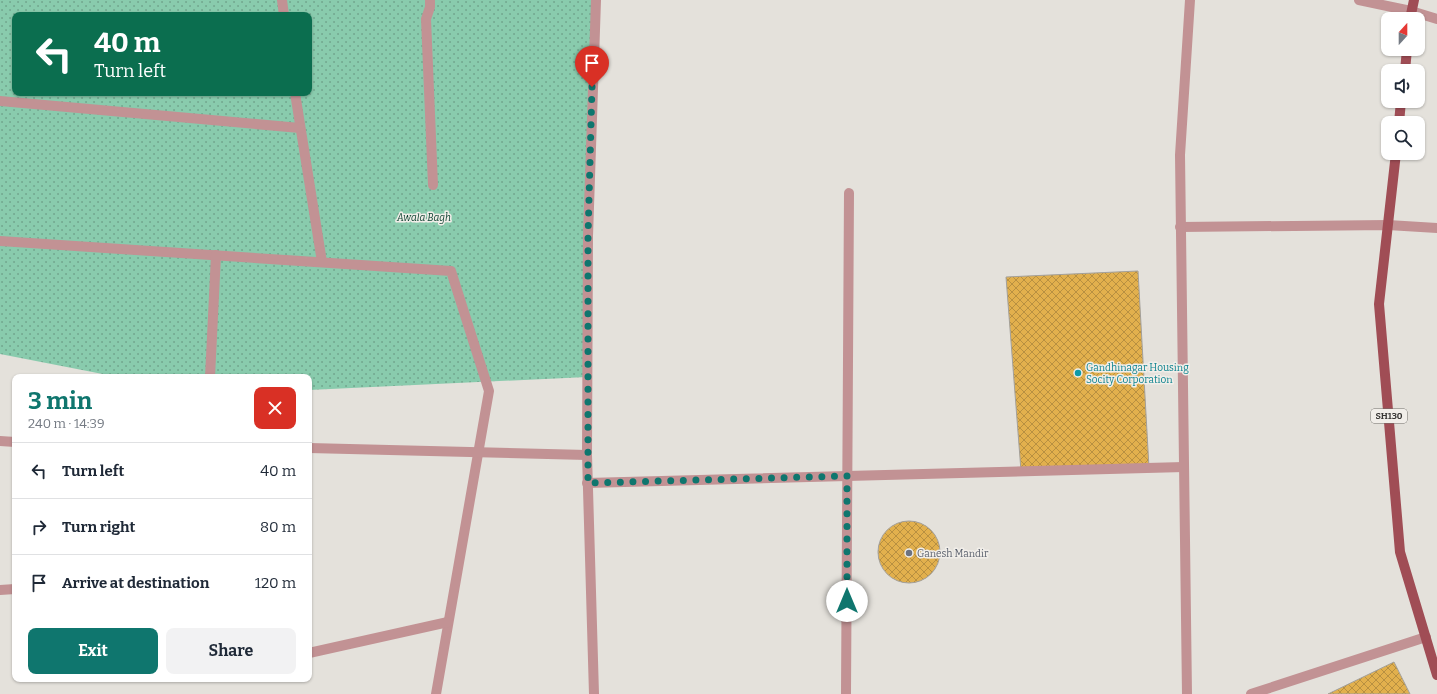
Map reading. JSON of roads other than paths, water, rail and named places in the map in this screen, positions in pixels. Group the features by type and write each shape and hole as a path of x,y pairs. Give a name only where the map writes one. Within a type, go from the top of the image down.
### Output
{"main road":[{"path":"1412,12 1414,0"},
{"name":"SH130","path":"1395,160 1379,304 1400,552 1437,674"}],"street":[{"path":"282,0 284,12"},
{"path":"430,0 430,7 426,18 433,186"},
{"path":"594,694 587,455 588,236 596,0"},
{"path":"1187,694 1180,155 1190,0"},
{"path":"1359,0 1401,12"},
{"path":"1425,18 1437,20"},
{"path":"295,96 322,262"},
{"path":"0,101 300,128"},
{"path":"846,694 849,193"},
{"path":"1180,227 1388,225 1437,228"},
{"path":"0,241 451,271 489,391 436,694"},
{"path":"210,374 216,255"},
{"path":"0,441 12,442"},
{"path":"312,448 587,455"},
{"path":"588,483 1184,467"},
{"path":"0,590 12,589"},
{"path":"312,652 448,622"},
{"path":"1251,694 1426,638"}],"place":[{"name":"Gandhinagar Housing Socity Corporation","path":"1078,373"},
{"name":"Ganesh Mandir","path":"909,553"}],"park label":[{"name":"Awala Bagh","path":"424,217"}]}
